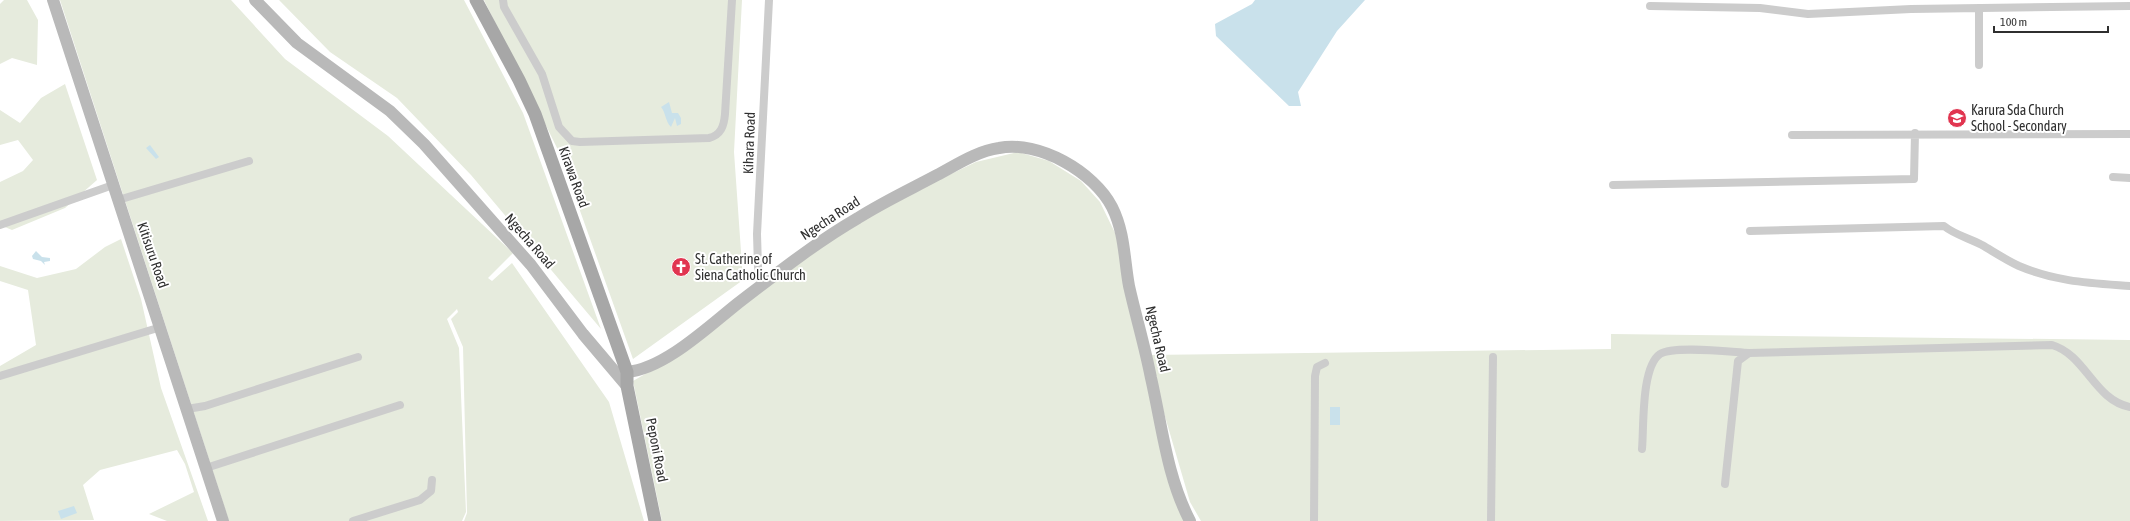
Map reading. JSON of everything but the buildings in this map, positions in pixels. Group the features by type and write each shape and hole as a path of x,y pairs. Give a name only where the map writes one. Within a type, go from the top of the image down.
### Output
{"main road":[{"name":"Kirawa Road","path":"476,0 519,80 535,114 627,372"},
{"path":"627,372 627,386"},
{"name":"Peponi Road","path":"627,386 655,521"}],"street":[{"name":"Kitisuru Road","path":"53,0 113,185 161,326 223,521"},
{"name":"Ngecha Road","path":"256,0 297,43 390,112 424,144 531,265 583,334 627,386"},
{"path":"503,0 504,7 542,74 559,127 572,141 580,142 709,138 717,135 722,129 725,114 732,0"},
{"name":"Kihara Road","path":"762,286 758,267 757,234 769,0"},
{"path":"1650,6 1760,8 1808,14 1979,8 2130,6"},
{"path":"1979,8 1979,65"},
{"path":"1613,185 1914,179 1915,134"},
{"path":"1792,135 2130,134"},
{"name":"Ngecha Road","path":"627,372 645,369 670,355 801,256 858,217 965,161 997,148 1019,146 1045,154 1088,176 1105,196 1123,236 1129,284 1151,377 1170,470 1176,489 1190,521"},
{"path":"118,200 250,161"},
{"path":"2113,178 2130,178"},
{"path":"0,226 113,185"},
{"path":"1750,231 1944,226 1952,232 1983,245 2019,266 2090,284 2130,286"},
{"path":"0,376 161,326"},
{"path":"1642,449 1647,379 1651,368 1660,354 1668,351 1699,349 1749,353 2052,345 2063,348 2109,399 2118,405 2130,407"},
{"path":"1725,484 1738,361 1749,353"},
{"path":"187,409 205,406 358,357"},
{"path":"1490,521 1493,357"},
{"path":"1314,521 1315,376 1317,367 1325,363"},
{"path":"206,468 400,404"},
{"path":"353,521 420,500 428,496 431,491 432,480"}],"shaded area":[{"path":"4,0 27,0 38,20 37,65 12,58 0,64 0,4"},
{"path":"60,0 231,0 285,59 388,136 513,253 488,278 492,281 512,263 609,402 644,521 464,521 467,513 463,347 451,319 458,312 457,309 447,319 459,348 466,512 462,521 229,521"},
{"path":"279,0 464,0 523,113 601,329 471,175 397,98 330,52"},
{"path":"484,0 742,0 734,152 743,280 633,359 559,152"},
{"path":"65,84 97,180 65,208 12,230 0,225 0,182 23,171 33,160 18,140 0,145 0,110 20,123 41,98"},
{"path":"1018,152 1049,161 1081,181 1100,202 1118,239 1186,521 662,521 633,381 685,351 811,252 907,195 976,162"},
{"path":"121,239 141,299 161,388 208,521 167,521 149,514 194,492 185,464 177,450 100,470 83,485 94,520 0,521 0,366 36,345 28,290 0,281 0,266 37,278 76,269 105,247"},
{"path":"1611,334 2130,340 2130,521 1201,521 1190,502 1147,355 1611,349"}],"water":[{"path":"1255,0 1365,0 1337,31 1298,92 1301,106 1289,106 1216,36 1215,24 1252,4"},
{"path":"669,102 672,113 678,113 681,118 681,124 677,126 675,118 671,127 661,107"},
{"path":"150,145 159,157 156,159 146,148"},
{"path":"36,251 42,257 50,258 50,261 44,262 45,265 41,261 33,259 32,256"},
{"path":"1330,407 1340,407 1340,425 1330,425"},
{"path":"74,506 77,513 61,519 58,511"}],"place":[{"name":"Karura Sda Church School - Secondary","path":"1957,118"},
{"name":"St. Catherine of Siena Catholic Church","path":"681,267"}]}
